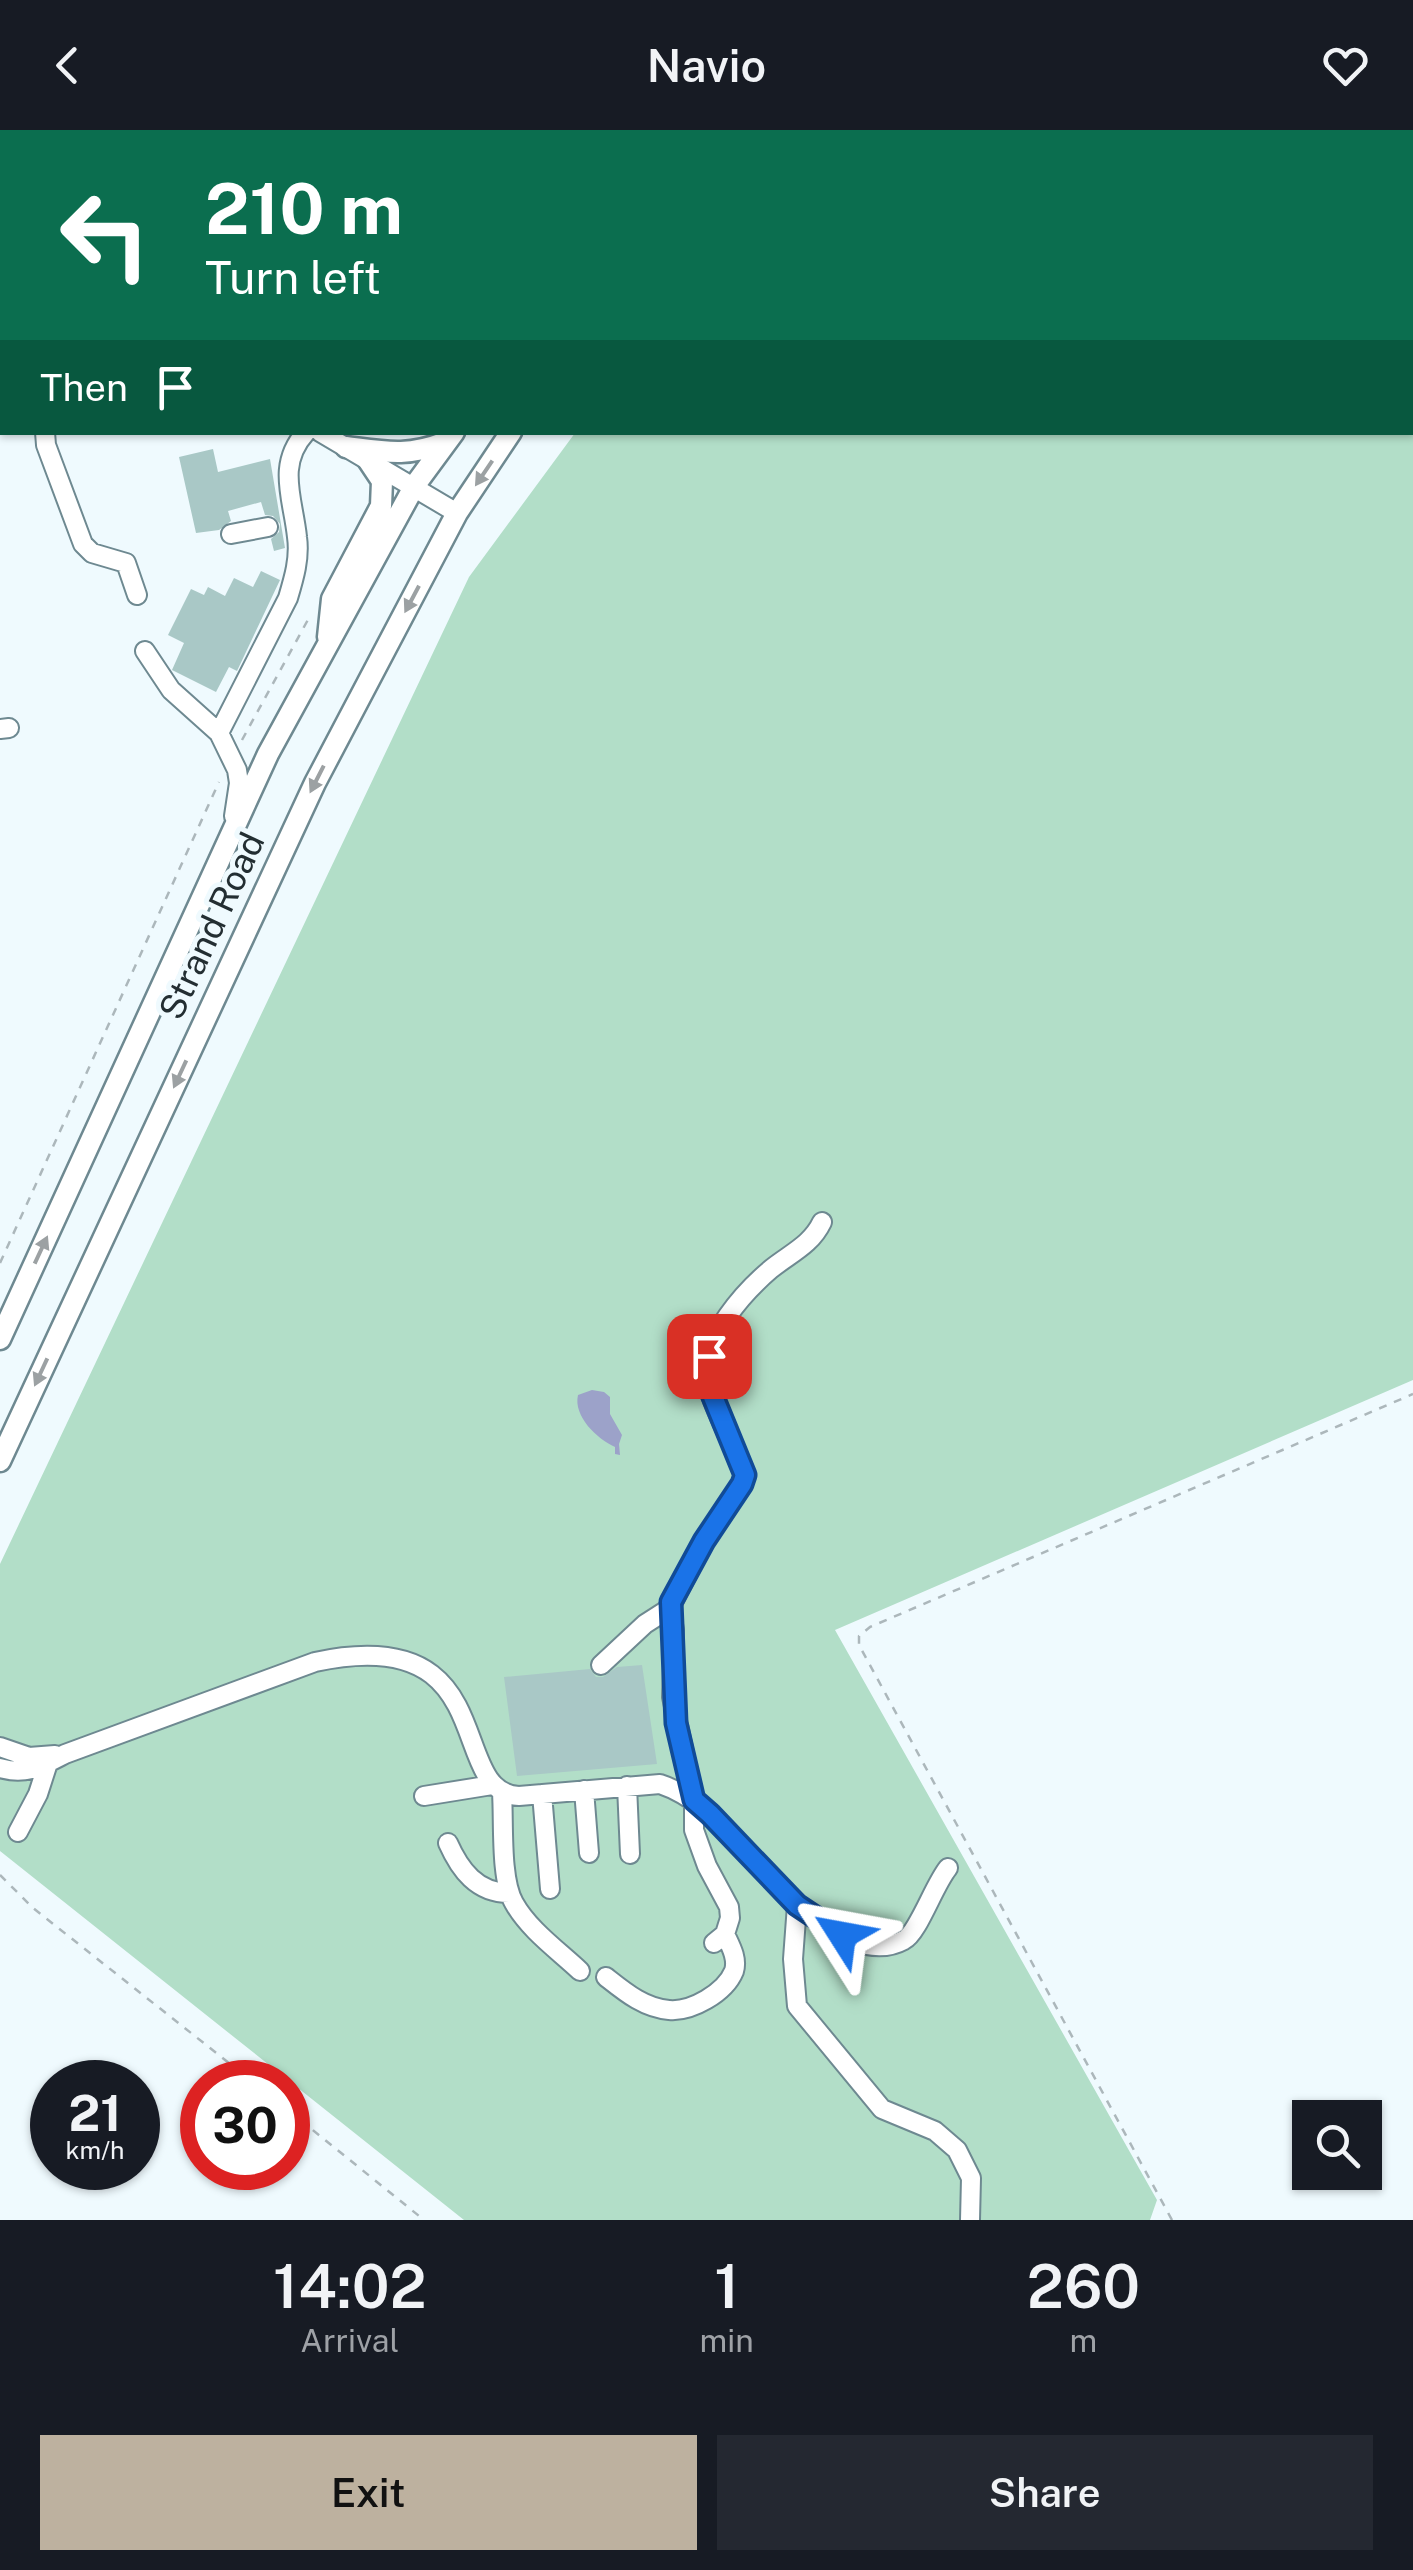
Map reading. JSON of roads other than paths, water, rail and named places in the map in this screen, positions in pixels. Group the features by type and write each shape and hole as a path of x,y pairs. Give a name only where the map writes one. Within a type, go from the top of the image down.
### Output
{"main road":[{"name":"Strand Road","path":"0,1461 315,783 457,512 510,435"},
{"path":"346,447 397,454 425,450 451,437"},
{"name":"Strand Road","path":"0,1339 268,754 415,485 451,437"},
{"path":"328,644 332,600 381,506 382,481 368,460"}],"street":[{"path":"45,435 83,544 92,554 126,563 136,595"},
{"path":"219,732 288,598 298,556 283,524 288,460 304,435"},
{"path":"325,435 457,512"},
{"path":"231,534 283,524"},
{"path":"145,651 171,690 219,732 237,770 239,783 231,836"},
{"path":"601,1665 645,1624 670,1608 704,1541 744,1480 743,1468 707,1382 709,1356 726,1321 743,1298 770,1270 812,1240 822,1222"},
{"path":"606,1977 646,2005 683,2010 712,1996 734,1972 735,1956 720,1938 730,1925 729,1906 698,1844 692,1816 694,1800 674,1710 674,1630 670,1608"},
{"path":"0,1768 26,1772 315,1662 373,1654 403,1659 423,1668 446,1686 459,1704 482,1767 497,1789 509,1893 523,1916 580,1972"},
{"path":"0,1747 29,1757 57,1758"},
{"path":"18,1832 57,1758"},
{"path":"424,1796 497,1789 519,1796 660,1784 694,1800 710,1814 797,1905 842,1935 866,1943 894,1944 906,1940 914,1932 936,1882 948,1868"},
{"path":"627,1786 630,1854"},
{"path":"584,1790 590,1854"},
{"path":"542,1794 550,1889"},
{"path":"448,1842 454,1858 474,1882 497,1893 509,1893"},
{"path":"797,1905 793,1959 798,2006 882,2109 936,2131 957,2150 972,2178 970,2220"}],"water":[{"path":"592,1390 610,1397 610,1414 622,1435 620,1455 594,1433 579,1411 578,1395"}]}
